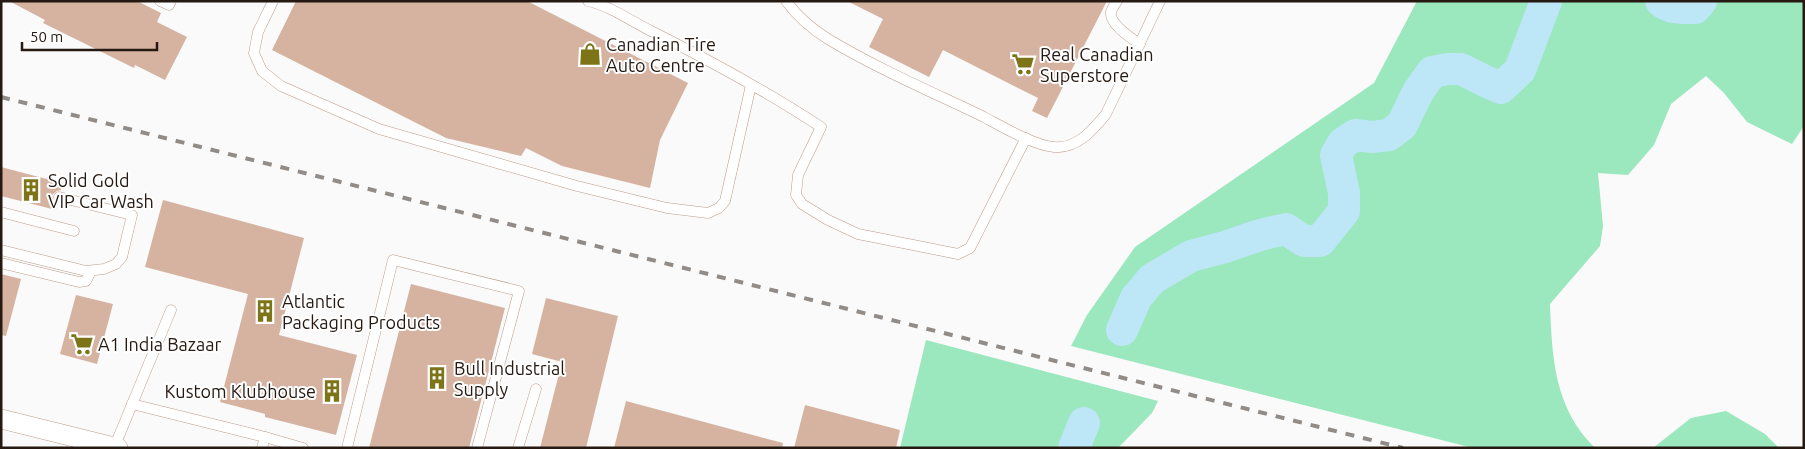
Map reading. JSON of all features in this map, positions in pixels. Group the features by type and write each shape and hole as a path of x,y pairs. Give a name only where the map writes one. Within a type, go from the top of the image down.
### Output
{"street":[{"path":"1,418 115,447"}],"lane":[{"path":"160,1 169,5 171,1"},
{"path":"273,1 258,32 254,53 262,71 281,86 379,129 577,186 667,208 708,213 719,208 725,201 751,85"},
{"path":"588,1 602,6 705,58 781,100 821,127 798,175 796,195 802,204 828,220 858,234 958,254 970,248 1026,138"},
{"path":"786,1 795,13 828,38 909,81 1026,138 1054,148 1069,145 1082,139 1094,130 1106,114 1160,1"},
{"path":"1117,1 1111,12 1112,19 1125,34 1140,44"},
{"path":"1,250 86,271 116,264 122,257 132,215 59,197"},
{"path":"1,212 74,231"},
{"path":"347,448 393,260 519,291 478,448"},
{"path":"1,263 79,282 86,281 90,271"},
{"path":"115,447 171,310"},
{"path":"518,448 536,389"},
{"path":"132,404 264,443 303,448"}],"green space":[{"path":"1417,1 1804,1 1804,126 1792,144 1747,122 1724,93 1706,76 1671,104 1654,145 1628,175 1598,173 1603,226 1600,246 1550,304 1554,362 1563,399 1581,433 1595,448 1473,448 1071,346 1087,315 1135,247 1374,83"},
{"path":"926,340 1158,401 1152,413 1118,448 900,448"},
{"path":"1726,411 1765,434 1779,448 1653,448 1691,418"}],"building":[{"path":"9,1 137,1 161,13 157,22 187,37 165,80 135,65 134,68 43,23 45,20"},
{"path":"296,1 527,1 688,83 660,140 650,188 562,166 526,148 521,156 446,138 272,50"},
{"name":"Real Canadian Superstore","path":"847,1 1107,1 1047,118 1032,111 1038,98 943,50 929,77 869,47 883,19"},
{"name":"Solid Gold VIP Car Wash","path":"1,167 62,183 61,190 52,195 57,204 56,210 1,196"},
{"name":"Atlantic Packaging Products","path":"163,200 304,238 279,335 357,355 336,435 265,417 265,414 220,402 248,294 145,267"},
{"path":"1,274 21,279 6,336 1,335"},
{"name":"Bull Industrial Supply","path":"411,284 505,308 469,448 369,448"},
{"path":"76,295 113,304 97,364 60,354"},
{"path":"546,298 618,316 586,448 540,448 562,362 532,354"},
{"path":"626,401 783,443 782,448 614,448"},
{"path":"805,405 900,430 896,448 794,448"}],"waterway":[{"path":"1122,330 1136,298 1152,279 1191,256 1286,229 1304,241 1320,241 1344,211 1344,193 1336,155 1343,143 1355,135 1372,137 1389,135 1402,125 1418,92 1432,72 1461,69 1501,88 1520,70 1546,1"},
{"path":"1661,1 1673,7 1686,8 1695,8 1701,1"},
{"path":"1074,448 1084,423"}],"railway":[{"path":"1,97 1403,448"}],"place":[{"name":"Canadian Tire Auto Centre","path":"590,54"},
{"name":"Real Canadian Superstore","path":"1023,64"},
{"name":"Solid Gold VIP Car Wash","path":"31,190"},
{"name":"Atlantic Packaging Products","path":"265,311"},
{"name":"A1 India Bazaar","path":"82,344"},
{"name":"Bull Industrial Supply","path":"437,378"},
{"name":"Kustom Klubhouse","path":"332,391"}]}
